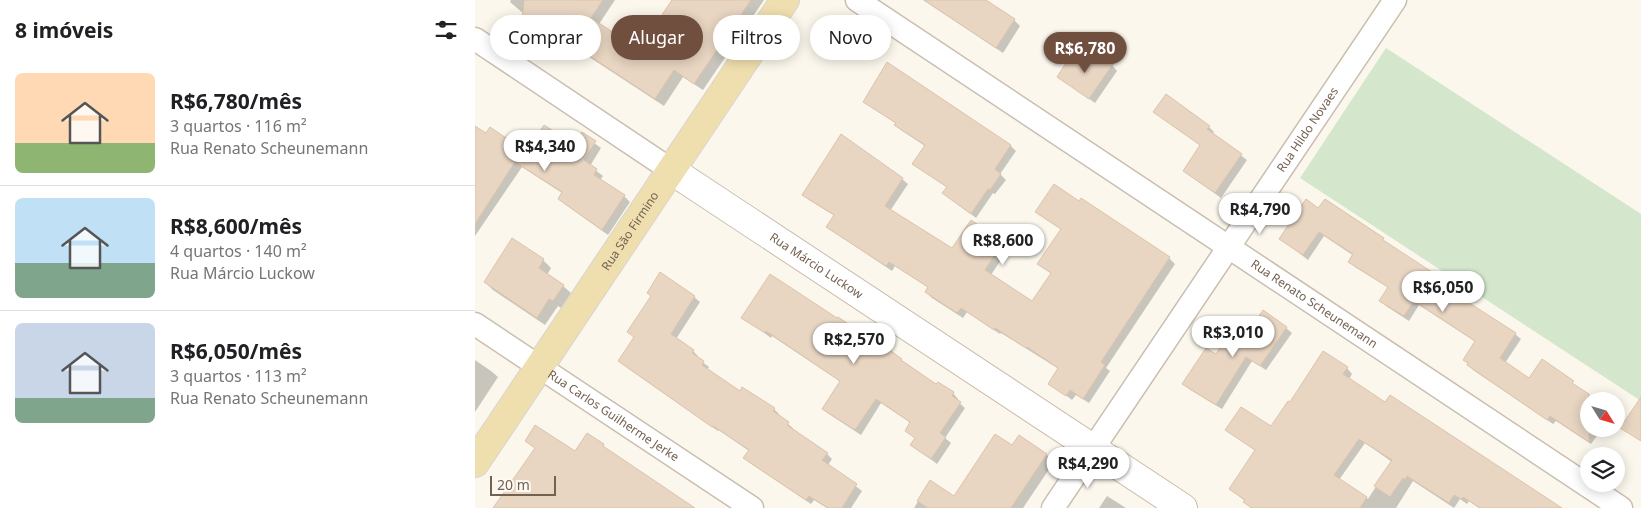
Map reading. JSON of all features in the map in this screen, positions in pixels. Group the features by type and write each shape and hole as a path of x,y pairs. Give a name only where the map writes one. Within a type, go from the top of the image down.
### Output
{"main road":[{"name":"Rua São Firmino","path":"475,463 785,0"}],"street":[{"name":"Rua Renato Scheunemann","path":"857,0 1621,508"},
{"name":"Rua Hildo Novaes","path":"1053,508 1395,0"},
{"name":"Rua Márcio Luckow","path":"475,39 1183,508"},
{"name":"Rua Carlos Guilherme Jerke","path":"475,324 752,508"}],"green space":[{"path":"1386,48 1641,214 1641,401 1300,178"}],"building":[{"path":"524,0 603,0 593,15 522,15"},
{"path":"672,0 751,0 741,15 713,15 713,56 694,84 674,70 655,99 596,60 601,60 601,24 611,31 611,60 703,60 703,15 662,15"},
{"path":"924,0 986,0 1015,19 996,48"},
{"path":"1093,51 1113,64 1089,99 1057,77 1071,55 1084,64"},
{"path":"887,62 1011,145 995,169 1001,174 971,214 942,193 947,187 912,164 925,145 894,125 896,123 863,102"},
{"path":"1166,94 1210,126 1207,129 1242,154 1215,193 1183,171 1200,145 1153,112"},
{"path":"544,125 574,145 582,132 596,141 584,160 597,169 594,175 625,195 602,230 558,199 562,192 515,162 475,224 475,126 486,133 490,127 506,138 508,135 529,149"},
{"path":"841,134 903,178 885,206 952,248 971,220 1003,242 985,270 1032,301 1051,273 1037,264 1061,229 1035,212 1054,184 1079,201 1081,198 1170,257 1101,362 1105,365 1083,399 1070,390 1066,396 1048,384 1058,368 1027,347 995,328 994,330 961,308 957,313 925,292 928,287 889,262 886,266 826,227 834,215 802,195"},
{"path":"1306,199 1318,208 1325,199 1432,272 1429,277 1516,333 1500,358 1529,378 1542,359 1574,381 1572,383 1586,392 1580,392 1580,436 1550,416 1547,420 1467,365 1468,363 1463,360 1475,341 1414,301 1404,316 1379,301 1388,287 1348,262 1353,254 1319,232 1303,255 1279,239"},
{"path":"512,238 544,259 539,268 564,285 553,301 549,299 537,318 484,282"},
{"path":"660,272 695,296 671,334 694,350 692,353 704,361 702,365 740,391 742,387 775,408 773,411 789,422 787,425 828,453 822,460 857,484 842,508 828,508 809,496 806,500 743,458 749,450 712,427 618,361 634,337 627,332 651,296 647,293"},
{"path":"770,274 872,340 873,338 936,384 938,382 954,392 952,396 961,402 940,433 946,437 931,459 910,445 915,438 905,431 910,422 876,399 855,430 822,409 840,381 766,331 765,333 741,318"},
{"path":"1263,310 1287,327 1260,366 1246,357 1216,405 1182,384 1206,348 1216,354 1231,331 1244,339"},
{"path":"1323,351 1348,367 1343,374 1385,402 1390,395 1562,508 1480,508 1463,497 1461,499 1454,495 1449,503 1407,476 1405,480 1403,478 1390,497 1374,486 1392,460 1359,439 1334,475 1367,497 1360,508 1252,508 1243,502 1245,500 1229,489 1255,450 1225,430 1241,407 1271,426 1288,401 1290,402"},
{"path":"1641,397 1641,441 1625,431 1625,421"},
{"path":"535,425 575,451 587,433 604,444 603,446 695,508 493,508 535,448 525,441"},
{"path":"995,434 1012,445 1019,435 1047,454 1011,508 928,508 917,501 930,480 954,496"}]}
